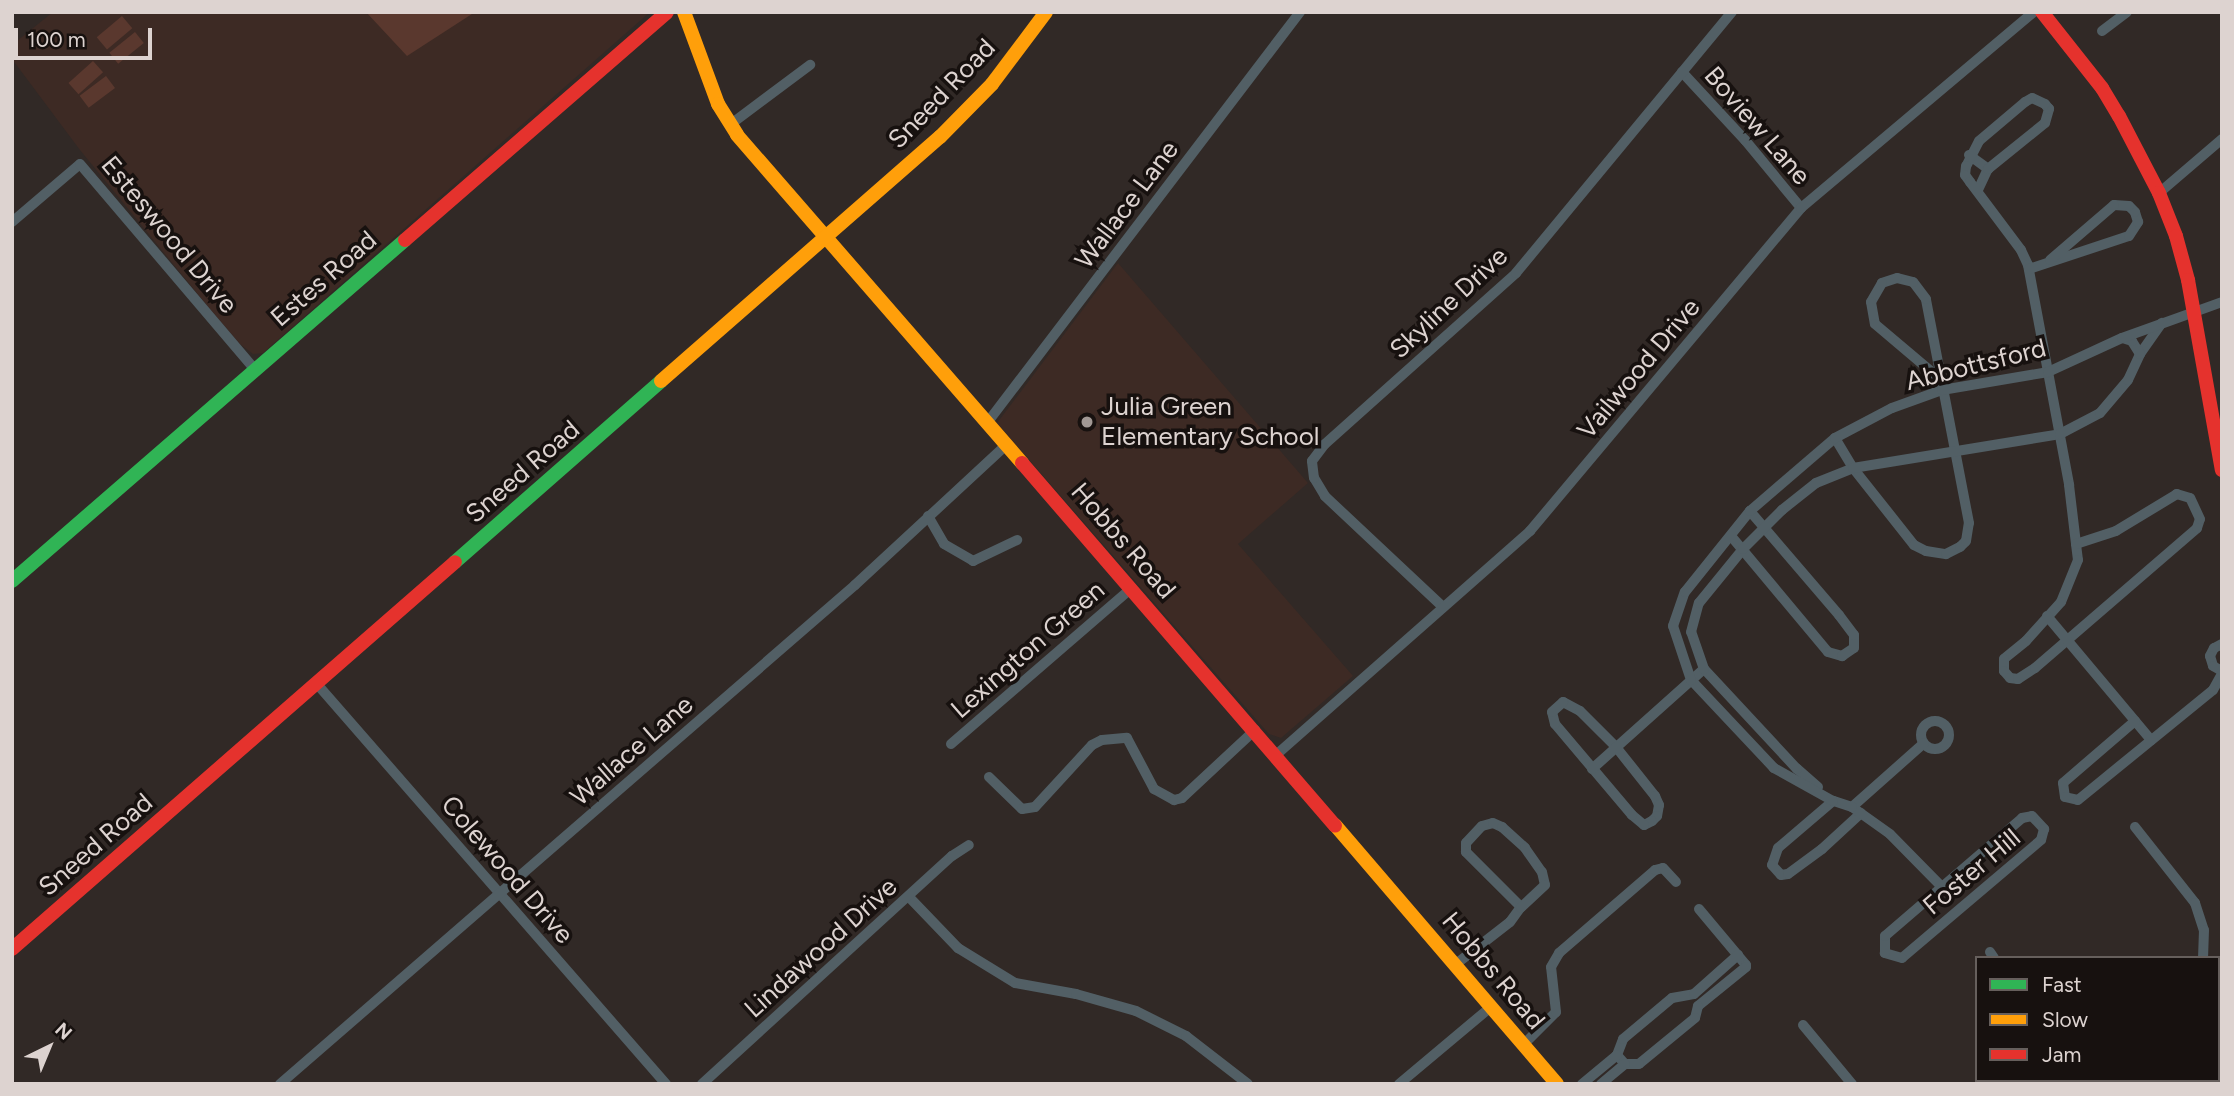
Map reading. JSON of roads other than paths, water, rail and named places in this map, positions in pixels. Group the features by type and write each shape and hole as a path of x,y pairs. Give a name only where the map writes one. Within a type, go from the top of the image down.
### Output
{"street":[{"name":"Estes Road","path":"12,580 667,12"},
{"name":"Hobbs Road","path":"684,12 718,104 731,124 826,240 1255,730 1557,1084"},
{"name":"Sneed Road","path":"12,949 826,240 940,137 992,84 1046,12"},
{"name":"Wallace Lane","path":"987,423 1300,12"},
{"name":"Skyline Drive","path":"1443,607 1325,496 1314,478 1312,461 1325,444 1516,273 1732,12"},
{"name":"Vailwood Drive","path":"1276,755 1530,531 1801,208 2034,12"},
{"path":"2042,12 2102,88 2158,193 2176,236 2194,310 2222,470"},
{"path":"2102,31 2127,12"},
{"path":"731,124 810,65"},
{"name":"Boview Lane","path":"1682,72 1745,140 1801,208"},
{"path":"1978,190 1988,169 2045,123 2049,109 2045,104 2032,99 2025,102 1979,141 1969,155 1965,175 2021,250 2029,269 2060,433 2078,560 2061,602 2026,641 2004,659 2004,671 2010,678 2018,679 2035,668 2197,528 2200,519 2190,498 2177,494 2116,531 2076,544"},
{"path":"2158,193 2222,139"},
{"path":"1969,155 1988,169"},
{"name":"Esteswood Drive","path":"12,222 80,164 256,371"},
{"path":"2029,269 2129,236 2138,222 2135,212 2129,206 2114,205 2050,260"},
{"path":"1835,438 1853,468 1913,545 1926,551 1946,554 1966,541 1969,523 1924,292 1906,279 1897,278 1882,283 1871,302 1870,309 1875,324 1940,379"},
{"name":"Abbottsford","path":"1942,887 1890,834 1857,810 1833,801 1774,768 1690,680 1673,626 1685,592 1749,511 1835,438 1892,408 1942,390 2048,372 2164,321 2222,302"},
{"name":"Abbottsford","path":"1833,801 1797,769 1704,669 1691,632 1699,603 1743,549 1816,482 1853,468 2060,433 2100,413 2129,380 2140,354 2164,321"},
{"path":"2122,338 2132,341 2140,354"},
{"name":"Wallace Lane","path":"280,1084 855,585 1006,445"},
{"path":"1731,536 1828,652 1842,656 1854,648 1854,635 1749,511"},
{"path":"928,516 944,544 973,561 1017,540"},
{"name":"Lexington Green","path":"951,744 1132,588"},
{"path":"2047,616 2151,740"},
{"path":"2136,721 2063,782 2065,797 2078,800 2213,690 2222,673 2213,666 2210,656 2214,648 2222,644"},
{"path":"1592,769 1704,669"},
{"name":"Colewood Drive","path":"317,684 666,1084"},
{"path":"1563,702 1573,704 1616,747 1659,805 1657,816 1644,825 1555,724 1552,712 1563,702"},
{"path":"989,777 1022,809 1035,807 1093,745 1102,740 1126,738 1154,789 1174,800 1182,798 1255,730"},
{"path":"1833,801 1778,848 1773,865 1781,875 1788,874 1822,849 1924,744"},
{"name":"Foster Hill","path":"2032,816 2041,823 2044,829 2041,840 1961,909 1902,958 1885,953 1885,936 1942,887 2022,818 2032,816"},
{"path":"1456,964 1510,922 1521,907 1545,885 1542,872 1525,848 1502,827 1493,823 1482,826 1466,843 1466,852 1521,907"},
{"path":"2135,827 2195,903 2204,930 2203,956"},
{"name":"Lindawood Drive","path":"702,1084 969,845"},
{"path":"1524,1044 1556,1012 1551,967 1559,953 1655,870 1663,868 1675,883"},
{"path":"909,897 958,947 1015,983 1076,994 1136,1011 1186,1036 1248,1084"},
{"path":"1601,1084 1625,1064 1639,1064 1695,1018 1698,1006 1746,965 1699,909"},
{"path":"1582,1084 1617,1055 1623,1039 1672,998 1694,994 1738,955"},
{"path":"1688,994 1698,1006"},
{"path":"1399,1084 1492,1006"},
{"path":"1803,1025 1852,1084"},
{"path":"1617,1055 1625,1064"}],"place":[{"name":"Julia Green Elementary School","path":"1087,422"}]}
